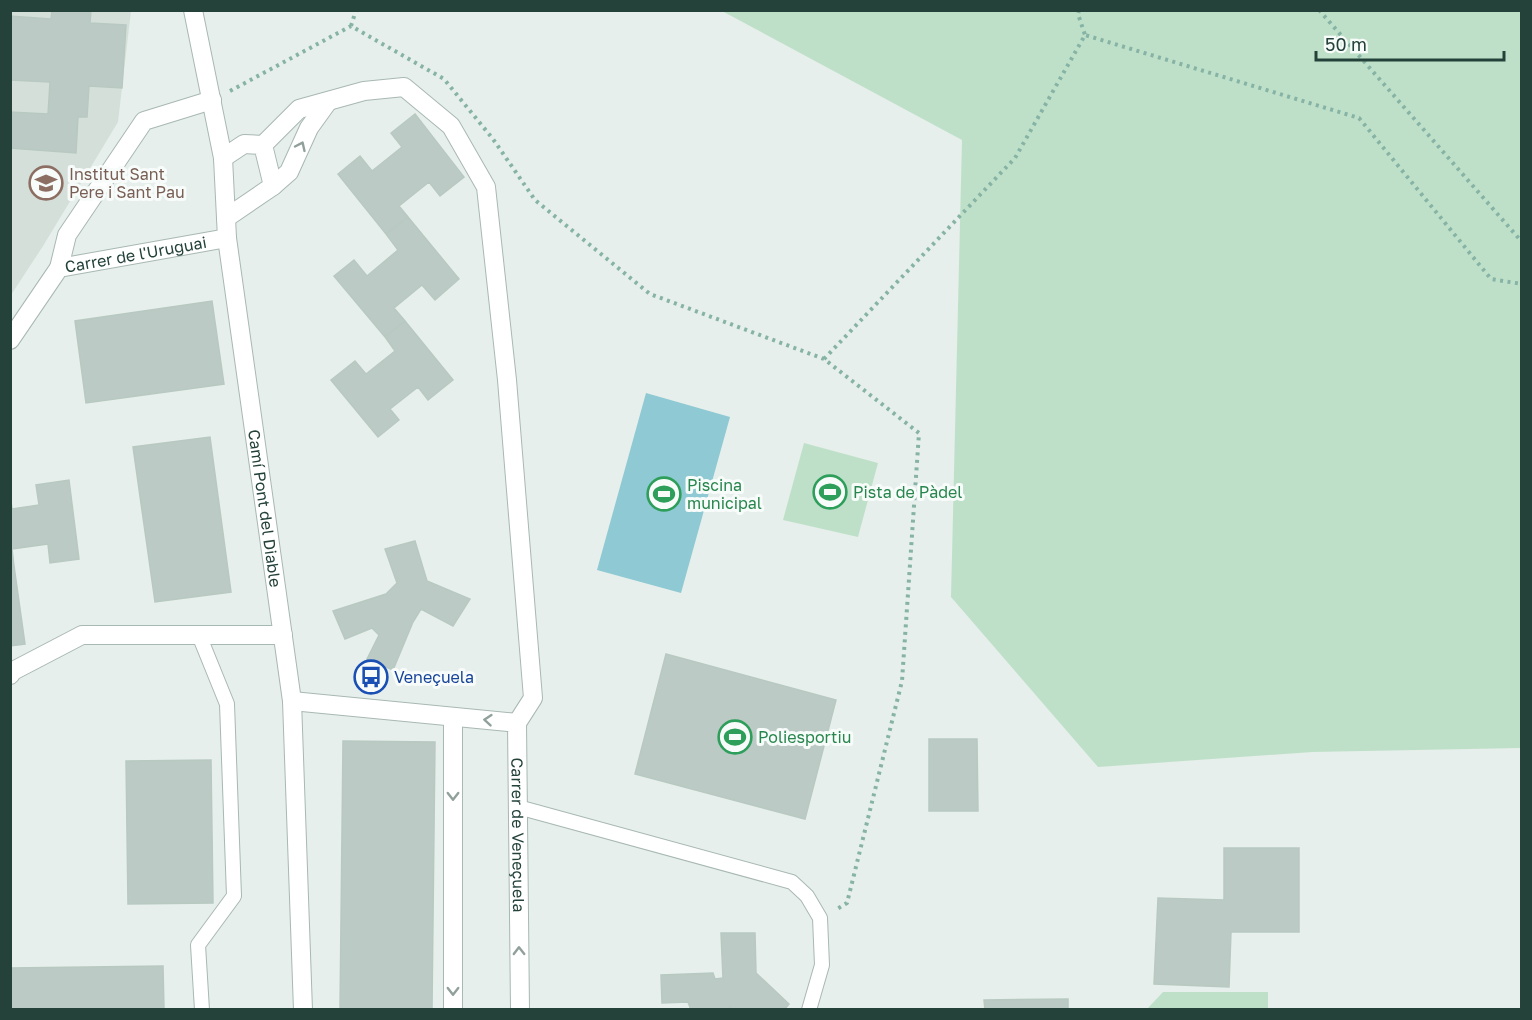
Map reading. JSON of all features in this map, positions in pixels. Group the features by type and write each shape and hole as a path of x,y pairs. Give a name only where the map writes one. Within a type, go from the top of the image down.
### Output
{"street":[{"name":"Camí Pont del Diable","path":"193,10 223,158 227,238 292,701 303,1010"},
{"path":"223,158 244,144 263,145 299,109 364,91 404,87 451,126 486,187 507,380 533,698 517,723 292,701"},
{"path":"60,268 67,235 144,121 212,100"},
{"path":"226,218 273,186 289,172 309,128 327,103"},
{"path":"263,145 273,186"},
{"name":"Carrer de l'Uruguai","path":"10,340 60,268 227,238"},
{"path":"10,675 13,671 82,635 283,635"},
{"path":"453,717 453,1010"},
{"name":"Carrer de Veneçuela","path":"517,723 520,1010"}],"lane":[{"path":"199,635 227,704 234,896 198,945 202,1010"},
{"path":"518,807 792,882 807,896 820,918 822,965 809,1010"}],"path":[{"path":"212,100 351,26 356,10"},
{"path":"824,359 1015,158 1085,35 1078,14 1079,10"},
{"path":"1319,10 1521,242"},
{"path":"351,26 444,80 493,139 535,200 650,294 824,359 919,433 902,681 847,903 820,918"},
{"path":"1085,35 1359,118 1491,279 1521,284"}],"shaded area":[{"name":"Institut Sant Pere i Sant Pau","path":"11,11 131,11 118,122 11,295"}],"green space":[{"path":"722,11 1521,11 1521,748 1312,752 1098,767 951,597 962,140"},
{"name":"Pista de Pàdel","path":"804,443 878,463 858,537 783,520"},
{"path":"1163,992 1268,992 1268,1009 1147,1009"}],"water":[{"name":"Piscina municipal","path":"646,393 730,417 681,593 597,570"}],"building":[{"path":"52,10 91,10 90,23 126,25 122,88 89,86 87,117 78,117 76,153 10,148 10,112 48,114 50,82 10,80 10,16 51,19"},
{"path":"415,114 464,177 440,196 429,182 399,206 408,217 386,234 338,174 360,156 372,171 402,147 391,133"},
{"path":"408,217 459,279 435,300 422,285 394,308 405,321 385,337 334,276 354,260 367,276 398,250 386,234"},
{"path":"212,301 224,384 86,403 75,321"},
{"path":"405,321 453,380 428,400 418,387 390,409 399,420 378,437 331,380 355,361 366,374 395,351 385,337"},
{"path":"210,437 231,592 155,602 133,447"},
{"path":"69,480 79,559 50,563 48,544 12,549 14,566 10,566 10,494 12,509 39,505 36,485"},
{"path":"415,541 427,581 470,599 453,626 421,609 413,622 393,670 367,659 379,635 372,628 345,639 333,611 386,594 397,583 385,549"},
{"path":"10,566 14,566 25,644 10,646"},
{"name":"Poliesportiu","path":"666,654 836,700 805,819 635,774"},
{"path":"929,739 977,739 978,811 929,811"},
{"path":"343,741 435,742 432,1010 340,1010"},
{"path":"211,760 213,903 128,904 126,761"},
{"path":"1224,848 1299,848 1299,932 1231,932 1229,987 1154,984 1158,898 1224,900"},
{"path":"721,933 755,933 756,973 789,1004 784,1010 735,1010 730,1006 727,1010 691,1010 688,1002 662,1003 661,975 713,973 715,979 723,978"},
{"path":"163,966 164,1010 10,1010 10,968"},
{"path":"1068,999 1068,1010 985,1010 984,1000"}],"place":[{"name":"Institut Sant Pere i Sant Pau","path":"46,183"},
{"name":"Pista de Pàdel","path":"830,492"},
{"name":"Piscina municipal","path":"664,494"},
{"name":"Veneçuela","path":"371,677"},
{"name":"Poliesportiu","path":"735,737"}]}
